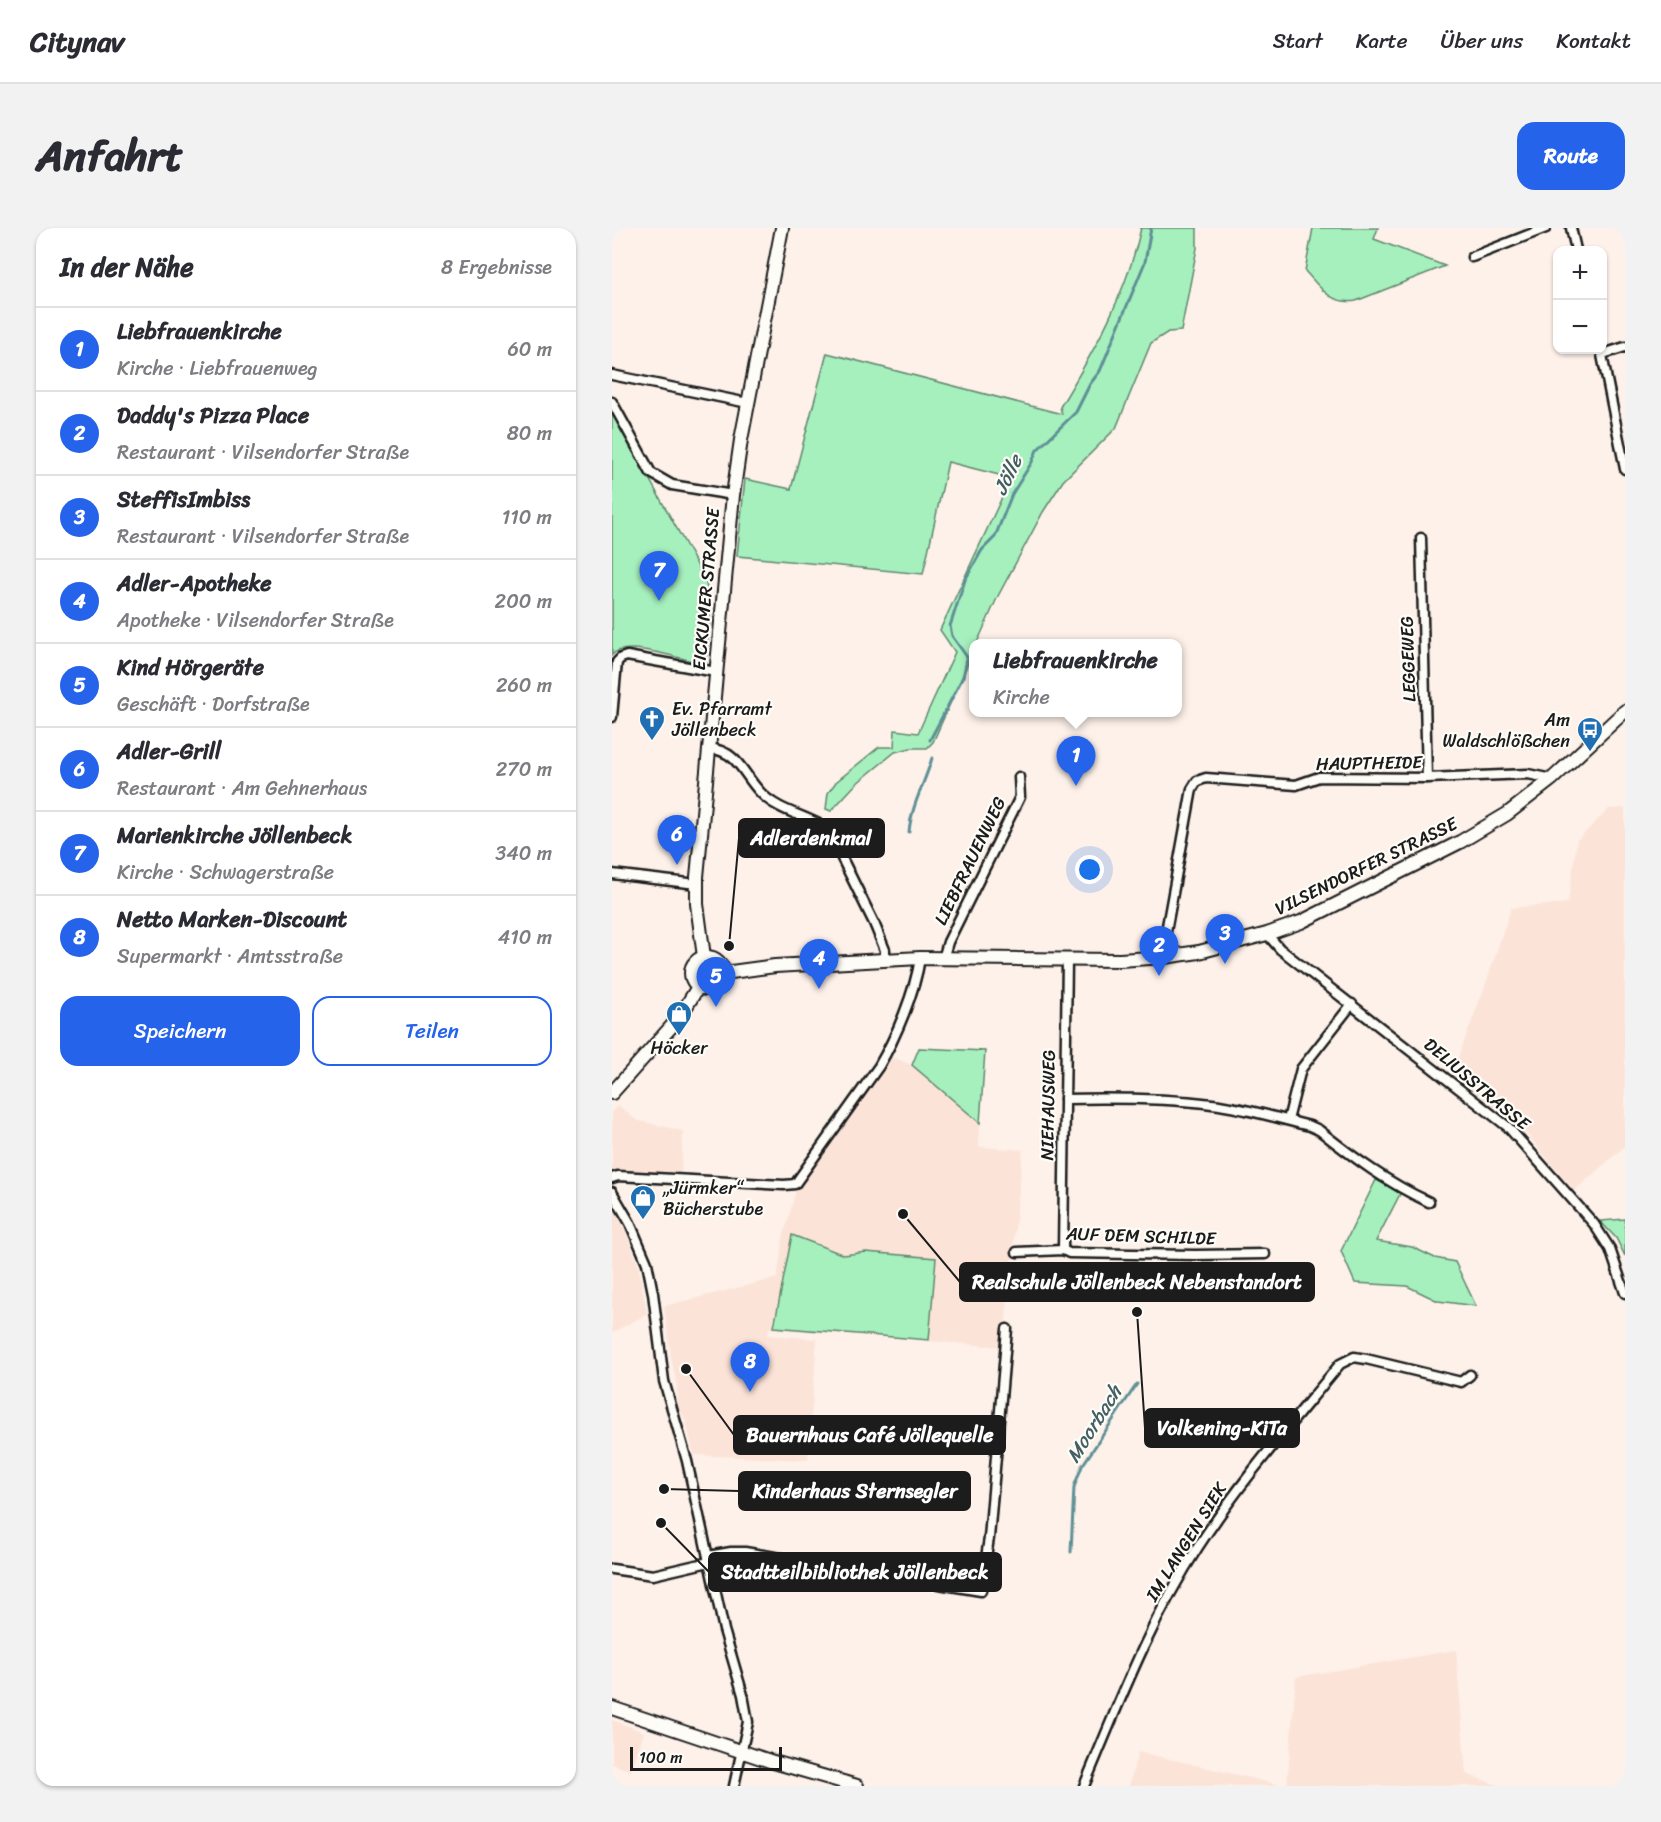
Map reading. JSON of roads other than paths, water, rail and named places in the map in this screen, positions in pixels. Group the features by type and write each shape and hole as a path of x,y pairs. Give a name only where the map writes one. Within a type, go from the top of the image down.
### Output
{"main road":[{"name":"EICKUMER STRASSE","path":"704,957 697,904 697,884 733,495 748,403 782,228"},
{"name":"VILSENDORFER STRASSE","path":"724,973 775,966 920,958 1067,960 1164,957 1199,952 1267,934 1301,922 1460,842 1507,814 1552,779 1625,711"},
{"path":"704,957 717,960 722,965 724,973 722,980 715,988 705,989 698,987 693,981 691,970 697,960 704,957"},
{"path":"614,1086 679,1018 698,987"},
{"path":"612,1708 741,1752 857,1786"}],"street":[{"path":"1472,257 1546,228"},
{"path":"1571,228 1575,246"},
{"path":"1607,351 1625,347"},
{"path":"1602,354 1625,469"},
{"path":"612,375 748,403"},
{"path":"612,402 651,473 672,485 733,495"},
{"name":"LEGGEWEG","path":"1420,538 1427,778"},
{"path":"612,717 617,662 621,658 627,656 716,672"},
{"path":"710,748 719,749 735,759 760,793 774,804 826,828 874,923 885,950 885,960"},
{"name":"HAUPTHEIDE","path":"1164,957 1163,948 1192,789 1197,781 1206,778 1296,785 1319,777 1427,778 1528,774 1552,779"},
{"name":"LIEBFRAUENWEG","path":"943,959 948,942 1020,797 1019,777"},
{"path":"612,874 697,884"},
{"name":"DELIUSSTRASSE","path":"1267,934 1280,949 1508,1127 1594,1224 1610,1249 1625,1293"},
{"path":"612,1178 618,1176 795,1184 891,1046 918,974 920,958"},
{"name":"NIEHAUSWEG","path":"1063,1250 1067,960"},
{"path":"1288,1120 1301,1070 1352,1004"},
{"path":"1065,1099 1132,1098 1211,1104 1288,1120 1319,1130 1377,1175 1429,1202"},
{"path":"612,1192 630,1223 646,1263 653,1293 664,1381 687,1461 724,1630 747,1712 748,1722 734,1786"},
{"name":"AUF DEM SCHILDE","path":"1017,1252 1063,1250 1069,1253 1195,1256 1265,1254"},
{"path":"612,1569 653,1575 731,1552 745,1552 981,1591 989,1538 1007,1329"},
{"name":"IM LANGEN SIEK","path":"1084,1786 1140,1656 1197,1549 1237,1489 1340,1364 1354,1357 1461,1382 1470,1375"}],"waterway":[{"name":"Jölle","path":"930,740 963,677 966,664 967,657 952,636 950,626 965,580 982,550 995,537 1012,494 1037,450 1076,412 1090,384 1100,371 1145,262 1151,228"},
{"name":"Jölle","path":"909,832 915,804 932,758"},
{"name":"Moorbach","path":"1071,1552 1074,1487 1082,1466 1137,1384"}],"place":[{"name":"Marienkirche Jöllenbeck","path":"659,601"},
{"name":"Ev. Pfarramt Jöllenbeck","path":"652,742"},
{"name":"Am Waldschlößchen","path":"1590,753"},
{"name":"Liebfrauenkirche","path":"1076,786"},
{"name":"Adler-Grill","path":"677,865"},
{"name":"Adlerdenkmal","path":"729,946"},
{"name":"SteffisImbiss","path":"1225,964"},
{"name":"Daddy's Pizza Place","path":"1159,976"},
{"name":"Adler-Apotheke","path":"819,989"},
{"name":"Kind Hörgeräte","path":"716,1007"},
{"name":"Höcker","path":"679,1037"},
{"name":"Realschule Jöllenbeck Nebenstandort","path":"903,1214"},
{"name":"„Jürmker“ Bücherstube","path":"643,1221"},
{"name":"Volkening-KiTa","path":"1137,1312"},
{"name":"Bauernhaus Café Jöllequelle","path":"686,1369"},
{"name":"Netto Marken-Discount","path":"750,1392"},
{"name":"Kinderhaus Sternsegler","path":"664,1489"},
{"name":"Stadtteilbibliothek Jöllenbeck","path":"661,1523"}]}
